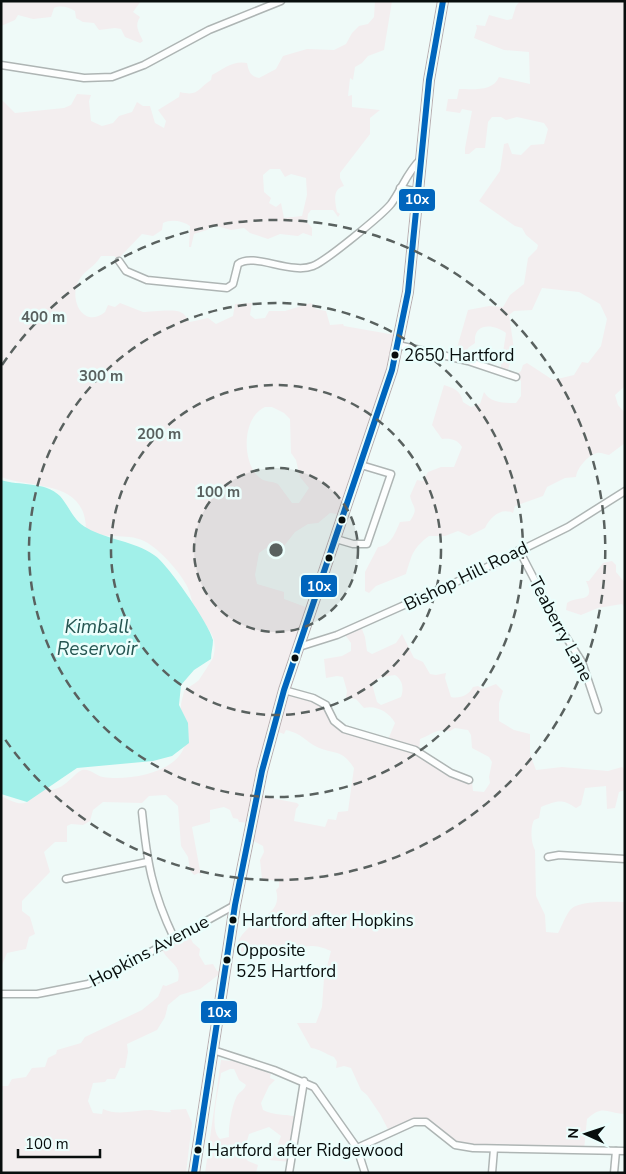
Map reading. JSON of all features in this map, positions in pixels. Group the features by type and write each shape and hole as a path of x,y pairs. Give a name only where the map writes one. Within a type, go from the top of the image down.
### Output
{"highway":[{"path":"194,1173 235,905 262,771 284,690 361,465 392,370 398,345 408,292 433,50 443,1"}],"street":[{"path":"1,65 84,78 112,78 144,64 209,30 281,1"},
{"path":"119,261 126,271 147,280 227,288 234,284 240,262 257,261 281,267 311,267 337,249 390,204 413,166 422,158"},
{"path":"400,188 418,192"},
{"path":"398,345 468,361 516,376"},
{"path":"336,538 353,544 367,544 386,494 391,474 361,465"},
{"name":"Bishop Hill Road","path":"300,647 314,644 410,604 568,527 625,491"},
{"name":"Teaberry Lane","path":"519,550 557,622 582,662 598,710"},
{"path":"284,690 313,698 326,706 334,721 344,730 415,750 451,773 470,780"},
{"path":"142,812 147,862 154,889 174,938"},
{"path":"548,857 559,855 625,859"},
{"path":"66,879 147,862"},
{"name":"Hopkins Avenue","path":"1,994 37,994 88,984 130,964 235,905"},
{"path":"213,1050 304,1081 314,1088 357,1148 365,1173"},
{"path":"288,1173 304,1081"},
{"path":"357,1148 414,1122 426,1122 455,1145 494,1149 625,1151"},
{"path":"492,1173 494,1149"},
{"path":"614,1173 616,1151"}],"shaded area":[{"path":"1,1 141,1 133,12 140,17 137,26 143,41 140,43 125,37 121,29 99,30 94,23 83,22 76,18 75,11 62,7 54,8 51,17 33,19 18,15 15,20 1,26"},
{"path":"375,1 392,1 384,50 368,56 355,67 353,80 350,78 348,96 352,95 352,107 380,110 370,118 370,134 340,173 344,186 338,190 335,196 337,212 340,214 338,217 333,210 311,210 308,214 307,222 312,228 312,236 303,233 298,236 280,234 268,239 250,233 244,228 231,230 213,225 207,230 194,234 191,247 189,247 190,226 177,221 166,222 163,223 162,230 153,236 142,234 118,259 114,256 101,256 80,278 75,297 80,310 85,315 91,317 105,312 108,305 115,307 120,303 143,312 169,310 179,312 184,314 190,322 208,318 216,324 233,316 235,304 252,303 250,315 255,319 265,318 269,311 285,311 311,303 316,309 326,311 330,325 343,324 344,326 401,336 343,515 330,513 318,523 308,524 295,532 284,546 269,546 259,553 255,575 257,584 284,592 284,599 311,609 285,687 324,704 343,729 387,742 395,723 382,710 369,707 364,708 356,699 346,698 347,691 343,677 326,678 324,659 342,656 351,651 351,643 343,632 360,624 365,637 367,651 372,654 396,643 402,634 414,658 423,662 430,674 446,673 445,678 451,697 464,696 473,687 478,686 483,689 496,684 503,691 499,703 499,721 514,730 530,734 530,754 536,770 562,767 608,771 622,767 625,770 625,790 619,792 615,808 607,809 606,786 585,788 581,805 576,808 567,803 559,802 541,807 539,818 534,820 532,827 532,840 535,850 536,896 545,915 546,932 558,933 569,911 576,906 596,902 625,902 625,1114 605,1110 592,1114 587,1119 584,1150 455,1144 427,1124 416,1123 391,1135 380,1114 367,1095 361,1090 351,1068 344,1066 336,1068 337,1062 334,1057 311,1048 297,1023 316,1023 322,1007 324,978 331,951 317,946 306,946 235,953 238,941 244,932 274,908 279,881 262,879 260,860 264,852 263,846 248,838 250,823 239,822 238,819 233,818 230,810 224,807 210,810 210,822 192,827 201,876 199,873 194,875 190,870 188,857 181,846 178,806 166,795 149,796 142,803 103,802 93,810 90,821 83,825 71,824 67,826 67,842 55,842 44,852 50,872 22,901 22,911 30,917 35,934 29,937 26,949 7,953 1,967 1,796 17,803 28,802 27,798 37,791 54,790 65,784 82,770 88,770 103,777 126,778 140,776 165,767 175,760 182,751 186,740 181,707 184,691 199,680 213,658 215,649 213,636 195,610 185,582 169,562 150,544 137,538 93,533 86,529 83,513 77,502 67,494 56,489 1,477 1,99 15,113 64,108 71,105 77,94 91,95 89,101 91,121 102,126 113,123 119,116 132,112 137,102 143,106 150,106 155,123 164,128 166,121 158,110 179,97 180,92 195,93 211,80 212,75 224,68 242,62 247,63 250,73 259,78 276,69 283,56 307,49 334,50 346,44 352,33 359,26 368,24 374,17","holes":["270,169 280,169 285,177 291,174 306,178 307,195 302,216 284,218 281,203 276,207 269,203 271,198 264,192 263,175","265,407 272,407 284,413 290,419 291,453 296,460 300,477 309,488 299,503 292,503 278,484 260,478 254,471 247,452 247,441 248,430 257,412","395,675 398,677 403,688 401,697 381,705 377,702 372,684 379,678","455,728 468,730 471,735 472,748 489,757 492,762 489,777 490,783 484,792 473,791 472,782 419,752 420,739 445,730 450,731","273,730 284,734 286,730 317,747 337,753 345,757 354,768 348,811 338,812 336,820 328,819 325,827 294,821 296,809 299,805 256,795"]},
{"path":"520,1 625,1 625,386 615,395 618,405 625,413 625,443 609,455 594,454 581,466 576,477 565,478 547,487 543,496 515,506 513,513 504,511 496,514 485,528 469,536 458,531 445,536 429,536 413,553 406,574 376,586 369,593 365,591 365,572 378,547 389,542 400,522 410,521 413,516 414,508 410,496 417,480 423,481 428,472 441,467 454,467 462,447 453,440 442,439 432,425 444,385 456,390 461,395 463,402 471,407 480,404 484,392 494,400 516,403 521,396 521,381 516,375 521,371 523,365 527,363 553,380 574,375 582,362 588,363 601,346 607,319 600,304 579,292 542,288 532,310 514,311 509,315 514,349 507,373 500,372 506,333 496,328 481,328 475,336 475,343 468,348 465,359 454,358 468,310 489,306 503,307 510,295 524,284 528,258 537,249 538,245 526,235 522,228 515,226 479,201 500,171 504,144 508,143 512,154 521,155 531,145 544,144 548,129 544,123 517,117 506,120 501,117 492,117 488,122 485,148 476,148 469,154 465,154 472,111 462,109 460,113 446,111 448,99 457,99 459,89 487,87 496,82 499,77 530,84 529,52 504,50 474,38 476,25 485,26 489,15 507,20 512,19 516,6"},
{"path":"612,561 616,565 616,572 625,583 625,608 622,604 598,608 581,615 566,610 567,603 587,596 589,588 586,581 589,581 603,563"},
{"path":"187,931 193,943 200,949 199,955 205,965 213,964 217,971 222,972 200,989 180,995 168,1005 165,1017 157,1030 127,1044 128,1052 125,1068 120,1068 115,1079 93,1083 88,1101 93,1113 102,1114 103,1109 114,1112 151,1110 171,1112 170,1110 186,1109 192,1123 186,1173 1,1173 3,1092 1,1086 8,1086 12,1079 26,1077 32,1068 45,1067 48,1058 56,1054 57,1050 81,1043 85,1037 142,1010 158,997 163,985 166,986 178,981 178,970 161,946"},
{"path":"221,1060 243,1062 271,1074 270,1078 275,1080 269,1086 261,1103 263,1110 274,1114 300,1118 291,1162 269,1160 274,1155 281,1136 269,1127 249,1134 243,1155 248,1161 258,1165 256,1173 205,1173","holes":["234,1069 239,1080 246,1085 237,1096 232,1111 229,1137 220,1139 215,1127 215,1118 221,1073"]}],"water":[{"name":"Kimball Reservoir","path":"1,480 39,486 54,491 82,525 95,532 146,550 154,555 178,581 196,609 213,640 211,659 194,670 181,685 179,705 188,723 189,743 172,756 153,761 77,768 27,802 1,794"}],"transit line":[{"name":"10x","path":"194,1173 235,905 262,771 284,690 392,370 408,292 429,80 443,1"}],"place":[{"name":"2650 Hartford","path":"395,355"},
{"name":"Hartford after Hopkins","path":"233,920"},
{"name":"Opposite 525 Hartford","path":"227,960"},
{"name":"Hartford after Ridgewood","path":"198,1150"}]}
